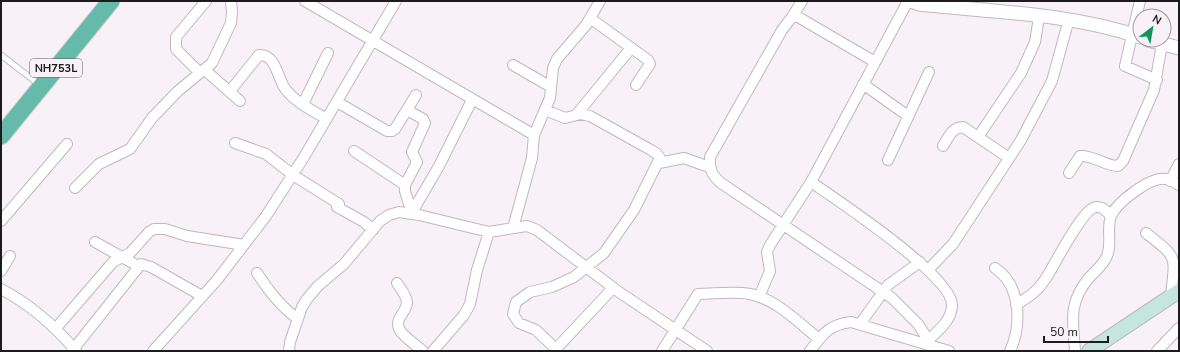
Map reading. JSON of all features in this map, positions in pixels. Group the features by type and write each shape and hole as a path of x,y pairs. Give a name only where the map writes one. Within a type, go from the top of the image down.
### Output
{"highway":[{"name":"NH753L","path":"1,136 111,1"}],"main road":[{"path":"1089,351 1175,294"}],"street":[{"path":"206,1 176,37 176,49 202,72 230,91 240,100"},
{"path":"305,1 534,135"},
{"path":"152,351 202,296 266,216 327,119 396,1"},
{"path":"512,228 532,158 534,135 545,110 551,87 553,68 557,59 575,39 600,1"},
{"path":"802,1 782,30 710,158 709,167 713,176 721,183 882,291 908,312 938,347"},
{"path":"759,297 770,271 767,252 782,224 811,182 875,62 911,1 1069,20 1117,29 1132,35"},
{"path":"75,188 99,164 130,149 152,118 178,91 202,72 216,58 228,30 232,12 232,2"},
{"path":"792,17 798,17 875,62"},
{"path":"978,137 1021,74 1035,42 1039,17"},
{"path":"590,18 648,60 650,64 636,85"},
{"path":"928,270 954,244 1021,140 1052,81 1069,20"},
{"path":"1132,47 1125,66 1157,80"},
{"path":"577,114 632,48"},
{"path":"1069,173 1080,156 1086,155 1112,166 1118,166 1123,161 1157,80 1161,48"},
{"path":"303,104 328,53"},
{"path":"230,91 252,61 259,55 264,55 270,58 286,89 303,104 327,119"},
{"path":"513,65 551,87"},
{"path":"888,160 929,72"},
{"path":"863,84 908,116"},
{"path":"337,102 387,131 392,131 395,129 416,95"},
{"path":"412,211 439,166 472,100"},
{"path":"407,110 423,119 425,123 412,152 416,159 416,165 405,185 406,198 412,211"},
{"path":"545,110 565,118 577,114 590,116 651,150 660,158 659,163 625,225 604,253 574,277 552,287 530,292 516,302 513,314 519,323 536,330 555,350 614,288"},
{"path":"942,146 954,129 963,127 1009,158"},
{"path":"235,143 266,154 293,175 364,222 373,230"},
{"path":"1,221 67,144"},
{"path":"354,151 405,185"},
{"path":"659,163 684,158 709,167"},
{"path":"1075,351 1074,305 1079,292 1107,257 1111,216 1118,206 1134,191 1164,179 1174,183 1179,164"},
{"path":"811,182 920,262 952,300 952,307 938,347"},
{"path":"1016,305 1032,296 1044,282 1079,223 1092,208 1096,206 1102,208 1111,216"},
{"path":"289,351 290,342 302,307 318,286 344,264 380,221 389,215 399,212 412,211 489,232 527,226 537,230 614,288 707,351"},
{"path":"56,328 113,262 132,251 149,232 159,228 187,236 244,245"},
{"path":"433,351 464,315 470,304 477,270 489,232"},
{"path":"1146,233 1170,252 1174,260 1175,294"},
{"path":"95,242 138,266"},
{"path":"1,271 10,256"},
{"path":"860,324 882,291 893,280 920,262"},
{"path":"1,289 25,302 56,328 74,350 138,266 143,264 202,296"},
{"path":"995,268 1008,280 1016,305 1016,331 1010,351"},
{"path":"257,273 272,296 281,306 298,319"},
{"path":"397,283 406,298 407,303 398,320 398,324 401,331 423,351"},
{"path":"662,351 698,294 749,294 770,301 819,338"},
{"path":"810,351 819,338 832,327 843,323 860,324 938,347"},
{"path":"1157,351 1179,328"}],"lane":[{"path":"1,55 42,86"}]}
